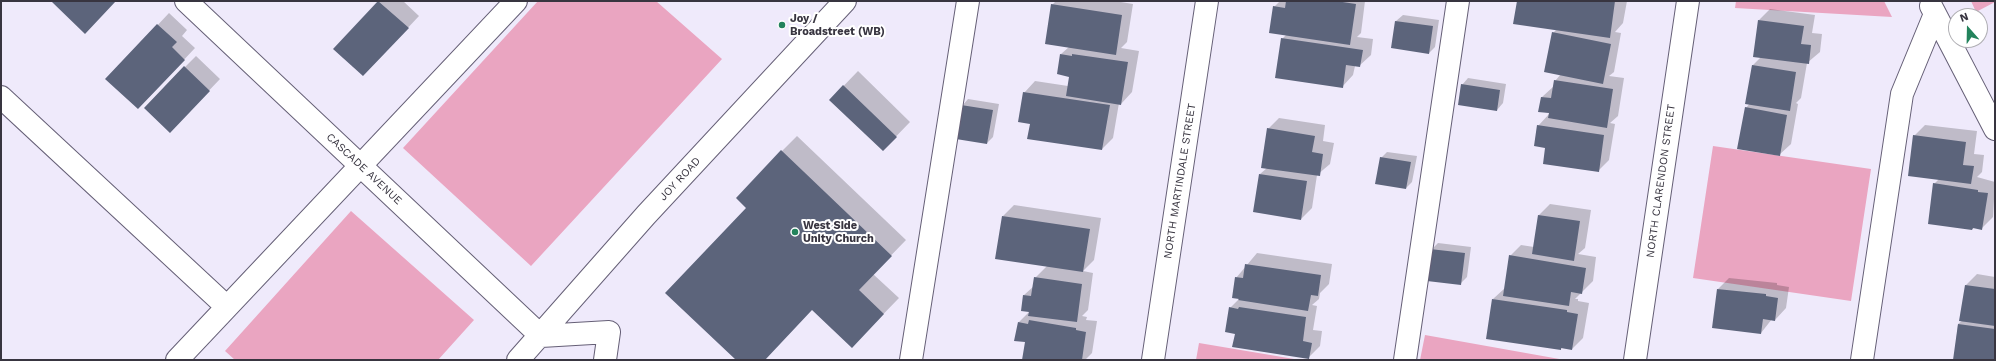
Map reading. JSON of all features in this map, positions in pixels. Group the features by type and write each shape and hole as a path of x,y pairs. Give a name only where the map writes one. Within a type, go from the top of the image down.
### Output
{"street":[{"name":"CASCADE AVENUE","path":"186,1 541,336"},
{"name":"JOY ROAD","path":"518,360 541,336 646,215 845,1"},
{"path":"911,360 968,1"},
{"name":"NORTH MARTINDALE STREET","path":"1153,360 1207,1"},
{"path":"1405,360 1458,1"},
{"name":"NORTH CLARENDON STREET","path":"1635,360 1688,1"},
{"path":"177,360 513,2"},
{"path":"1931,7 1995,129"},
{"path":"1862,360 1902,94 1931,7"},
{"path":"1,97 227,307"},
{"path":"541,336 609,332 604,360"}],"shaded area":[{"path":"538,1 656,1 722,59 531,266 403,148"},
{"path":"1736,1 1884,1 1892,17 1735,8"},
{"path":"1971,1 1995,1 1984,8 1974,8"},
{"path":"1713,146 1871,169 1851,301 1693,278"},
{"path":"351,211 474,320 438,360 235,360 225,351"},
{"path":"1425,335 1565,360 1420,360"},
{"path":"1199,343 1300,360 1196,360"}],"building":[{"path":"116,1 85,34 52,2"},
{"path":"378,1 409,28 363,76 333,49"},
{"path":"1286,1 1336,1 1356,4 1350,45 1269,33 1273,6 1285,8"},
{"path":"1517,1 1615,1 1610,38 1513,24"},
{"path":"1051,4 1122,15 1116,55 1045,44"},
{"path":"1758,20 1804,26 1801,44 1811,45 1809,64 1753,57"},
{"path":"1395,21 1433,26 1429,54 1391,48"},
{"path":"157,24 177,42 172,47 185,60 138,109 105,79"},
{"path":"1552,32 1611,44 1603,84 1544,72"},
{"path":"1281,38 1363,50 1360,67 1346,65 1343,88 1275,78"},
{"path":"1060,54 1072,56 1072,54 1128,62 1121,105 1066,96 1069,77 1057,74"},
{"path":"1752,65 1796,72 1790,111 1745,104"},
{"path":"184,66 210,91 170,133 144,108"},
{"path":"1554,80 1613,89 1607,128 1548,118 1549,113 1538,112 1541,97 1551,98"},
{"path":"1461,84 1500,90 1497,111 1458,105"},
{"path":"843,85 897,137 883,151 829,100"},
{"path":"1023,92 1110,105 1102,150 1027,139 1030,124 1018,122"},
{"path":"961,105 993,110 987,144 956,139"},
{"path":"1745,107 1787,115 1780,156 1737,149"},
{"path":"1537,125 1604,135 1599,172 1543,164 1545,148 1534,146"},
{"path":"1267,128 1315,136 1312,152 1323,154 1320,176 1261,168"},
{"path":"1913,135 1966,142 1963,165 1974,166 1971,184 1908,176"},
{"name":"West Side Unity Church","path":"781,150 892,256 859,290 884,314 852,348 812,310 765,360 736,360 665,293 746,208 736,198"},
{"path":"1380,157 1411,162 1406,189 1375,184"},
{"path":"1259,174 1307,181 1301,220 1253,212"},
{"path":"1933,183 1988,193 1982,230 1928,224"},
{"path":"1538,215 1580,221 1574,261 1532,254"},
{"path":"1002,216 1090,229 1083,272 995,259"},
{"path":"1430,249 1465,253 1461,285 1427,281"},
{"path":"1509,255 1586,268 1582,294 1571,292 1569,306 1503,296"},
{"path":"1245,264 1321,275 1318,296 1311,295 1308,311 1232,298 1235,277 1243,278"},
{"path":"1034,277 1082,284 1077,322 1028,316 1029,312 1021,311 1023,295 1031,296"},
{"path":"1965,285 1995,289 1995,326 1959,321"},
{"path":"1717,289 1766,294 1766,296 1778,298 1775,321 1763,319 1761,334 1712,328"},
{"path":"1492,299 1567,310 1567,312 1578,314 1572,350 1561,348 1561,350 1486,339"},
{"path":"1229,307 1238,309 1239,307 1306,317 1303,341 1312,343 1309,359 1232,347 1235,334 1225,332"},
{"path":"1029,320 1076,328 1076,330 1086,332 1082,360 1022,360 1025,342 1014,341 1018,322 1028,324"},
{"path":"1958,324 1995,329 1995,360 1953,360"}],"place":[{"name":"Joy / Broadstreet (WB)","path":"782,25"},
{"name":"West Side Unity Church","path":"795,232"}]}
